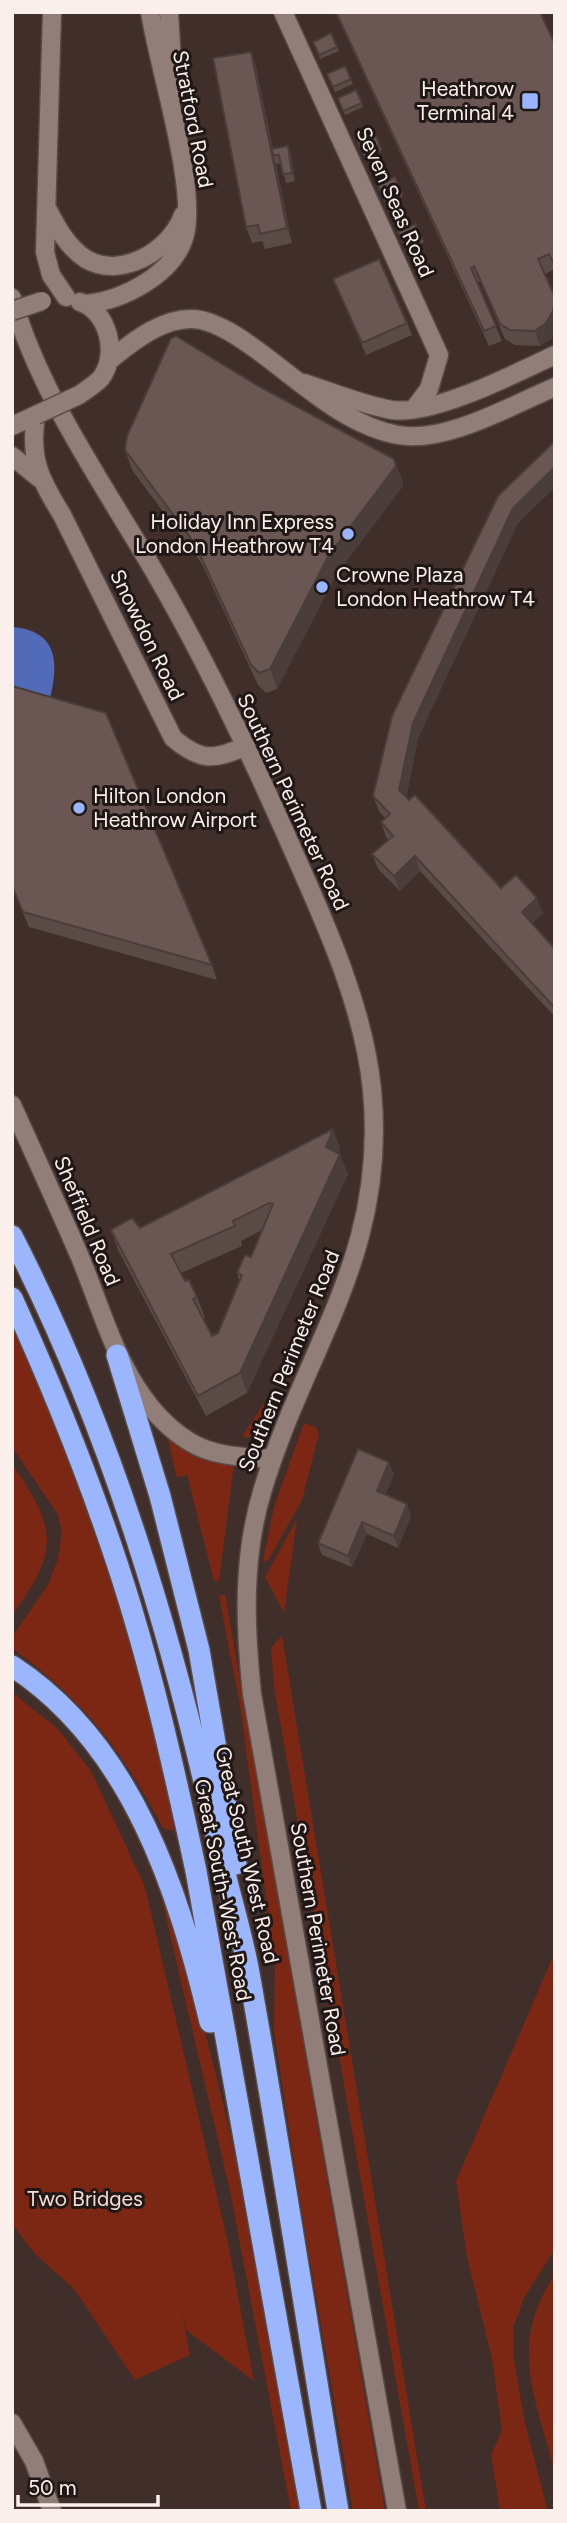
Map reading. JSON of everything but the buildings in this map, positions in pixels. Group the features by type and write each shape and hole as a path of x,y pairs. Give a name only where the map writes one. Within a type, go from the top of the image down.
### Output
{"highway":[{"name":"Great South West Road","path":"12,1236 69,1360 143,1557 201,1762 249,1970 338,2511"},
{"name":"Great South-West Road","path":"12,1298 83,1466 118,1567 148,1667 197,1871 311,2511"},
{"path":"117,1355 160,1496 199,1650 232,1835 249,1970"},
{"path":"12,1666 50,1696 96,1744 139,1812 169,1879 197,1969 260,2224"}],"street":[{"path":"52,12 46,252 51,275 66,297"},
{"name":"Stratford Road","path":"87,304 120,296 166,266 185,236 186,206 176,132 150,12"},
{"path":"169,12 176,132"},
{"name":"Seven Seas Road","path":"283,12 439,355 429,389 414,409"},
{"path":"47,208 72,247 85,258 113,266 157,250 173,233 186,206"},
{"path":"12,311 66,297 87,304 104,323 110,360"},
{"name":"Southern Perimeter Road","path":"12,298 42,374 100,485 155,572 246,746 345,974 367,1054 374,1113 369,1202 362,1237 336,1313 273,1460 261,1495 247,1577 246,1634 252,1694 397,2511"},
{"path":"12,426 79,395 100,379 110,360 148,333 171,323 199,320 232,332 337,410 400,436 443,432 555,387"},
{"path":"304,383 394,410 414,409 437,404 555,355"},
{"name":"Snowdon Road","path":"36,415 33,448 42,480 173,738 184,748 207,758 220,757 246,746"},
{"name":"Snowdon Road","path":"12,456 42,480"},
{"name":"Sheffield Road","path":"12,1105 81,1261 117,1355 152,1407 190,1443 218,1453 273,1460"},
{"path":"12,2423 34,2461 52,2511"}],"green space":[{"path":"12,1311 116,1580 177,1823 173,1831 163,1828 131,1773 99,1728 61,1688 12,1648 12,1637 48,1585 58,1559 62,1531 57,1513 12,1447"},
{"path":"267,1399 282,1404 269,1425 247,1438 242,1436"},
{"path":"304,1423 316,1427 319,1434 302,1500 268,1561 263,1561 274,1507"},
{"path":"165,1427 234,1464 219,1581 214,1581 187,1475 177,1478"},
{"path":"12,1464 38,1506 47,1540 39,1573 12,1615"},
{"path":"297,1519 284,1613 265,1577"},
{"path":"225,1594 385,2511 353,2511 274,2031 275,1964 240,1705 219,1596"},
{"path":"282,1635 426,2511 419,2511 274,1687 271,1648"},
{"name":"Two Bridges","path":"12,1692 58,1729 91,1771 145,1887 228,2243 254,2381 186,2330 181,2308 190,2355 135,2380 75,2290 34,2253 12,2224"},
{"path":"80,1739 101,1762 133,1815 157,1873 185,1962 222,2097 237,2166 266,2304 304,2511 291,2511 230,2191 161,1896 126,1815"},
{"path":"555,1952 555,2249 524,2298 513,2328 513,2355 525,2423 548,2511 500,2511 491,2455 502,2430 492,2359 467,2257 456,2181"},
{"path":"555,2274 555,2473 534,2396 529,2348 532,2324 540,2300"}],"water":[{"path":"12,627 29,630 41,636 49,645 54,669 47,710 12,700"}],"place":[{"name":"Heathrow Terminal 4","path":"530,101"},
{"name":"Holiday Inn Express London Heathrow T4","path":"348,534"},
{"name":"Crowne Plaza London Heathrow T4","path":"322,587"},
{"name":"Hilton London Heathrow Airport","path":"79,808"}]}
